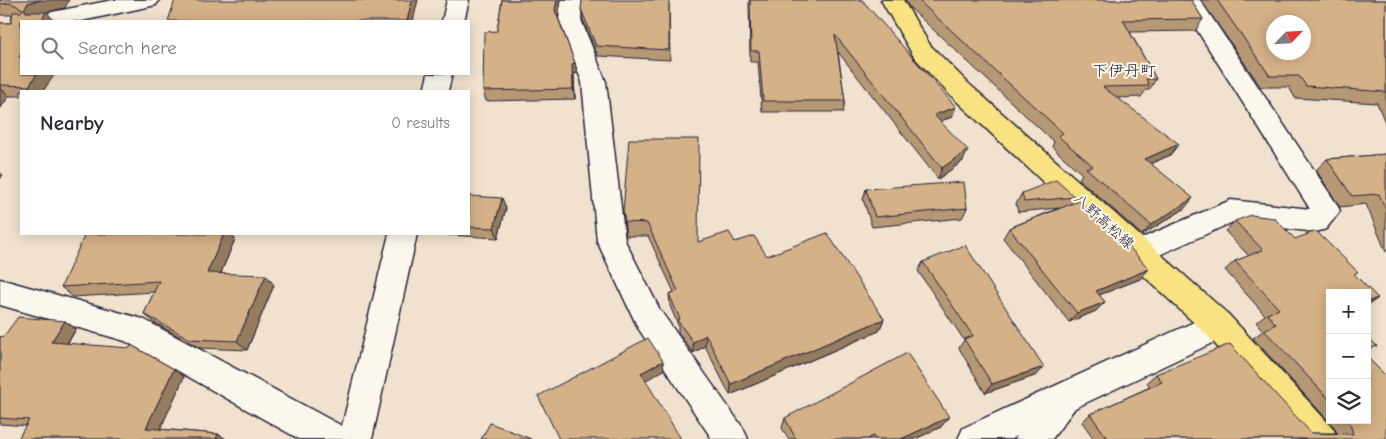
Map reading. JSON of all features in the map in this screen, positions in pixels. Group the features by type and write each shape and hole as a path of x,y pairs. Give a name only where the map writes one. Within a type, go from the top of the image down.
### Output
{"main road":[{"name":"八野高松線","path":"892,0 922,51 959,90 1218,325 1322,439"}],"street":[{"path":"52,20 148,0"},
{"path":"453,20 458,0"},
{"path":"572,0 570,20 594,82 611,241 649,319 730,439"},
{"path":"1138,252 1231,211 1316,221 1326,211 1188,0"},
{"path":"436,90 440,75"},
{"path":"355,439 403,235"},
{"path":"0,292 132,329 301,423 334,439"},
{"path":"975,439 1218,325"},
{"path":"1032,439 1066,396"}],"building":[{"path":"0,0 41,0 28,3 24,9 26,12 46,12 42,20 20,20 20,75 36,75 29,86 0,85 0,23 11,23 13,12 21,12 23,9 11,3 0,4"},
{"path":"175,0 412,0 407,20 168,20"},
{"path":"502,0 557,0 555,10 575,63 572,64 573,89 483,91 484,32 497,31"},
{"path":"582,0 669,0 669,50 596,46 581,9"},
{"path":"750,0 862,0 956,107 934,115 968,150 942,168 835,35 845,101 763,101 759,51 751,51"},
{"path":"918,0 1191,0 1203,19 1123,20 1156,79 1146,79 1149,86 1103,87 1179,144 1145,159 1193,198 1151,225 1086,168 1093,166 1058,136 1063,133"},
{"path":"1217,0 1386,0 1386,92 1306,86 1299,76 1270,76"},
{"path":"629,139 699,139 698,242 729,232 735,242 754,236 767,256 827,233 884,319 731,384 706,335 693,342 677,320 680,319 669,294 678,291 647,223 625,222 623,211"},
{"path":"1386,154 1386,210 1379,194 1352,196 1327,159"},
{"path":"1056,180 1075,197 1024,202 1022,193"},
{"path":"964,182 967,208 875,217 866,189"},
{"path":"470,196 502,198 494,228 470,227"},
{"path":"1079,201 1130,248 1149,269 1096,291 1105,302 1077,313 1009,228"},
{"path":"1251,215 1274,218 1295,239 1316,231 1358,272 1354,274 1369,289 1326,289 1326,396 1264,330 1276,324 1267,314 1279,309 1235,261 1263,250 1235,221"},
{"path":"85,235 224,235 207,273 266,275 237,341 190,339 144,314 159,281 61,287"},
{"path":"965,245 1044,367 992,384 964,339 973,336 923,262"},
{"path":"1371,291 1378,298 1371,301"},
{"path":"18,317 65,321 51,342 130,348 131,345 174,369 146,428 218,434 216,439 18,439 29,420 0,418 0,337 4,336"},
{"path":"648,338 663,361 641,373 681,439 559,439 538,396"},
{"path":"1371,340 1377,346 1371,348"},
{"path":"1230,344 1311,433 1353,434 1350,424 1371,424 1371,361 1386,376 1386,439 1108,439 1090,414 1162,382 1156,374"},
{"path":"907,353 949,417 901,439 875,439 873,436 868,439 796,439 785,418"},
{"path":"490,423 531,439 481,439"}],"district":[{"name":"下伊丹町","path":"1124,71"}]}
